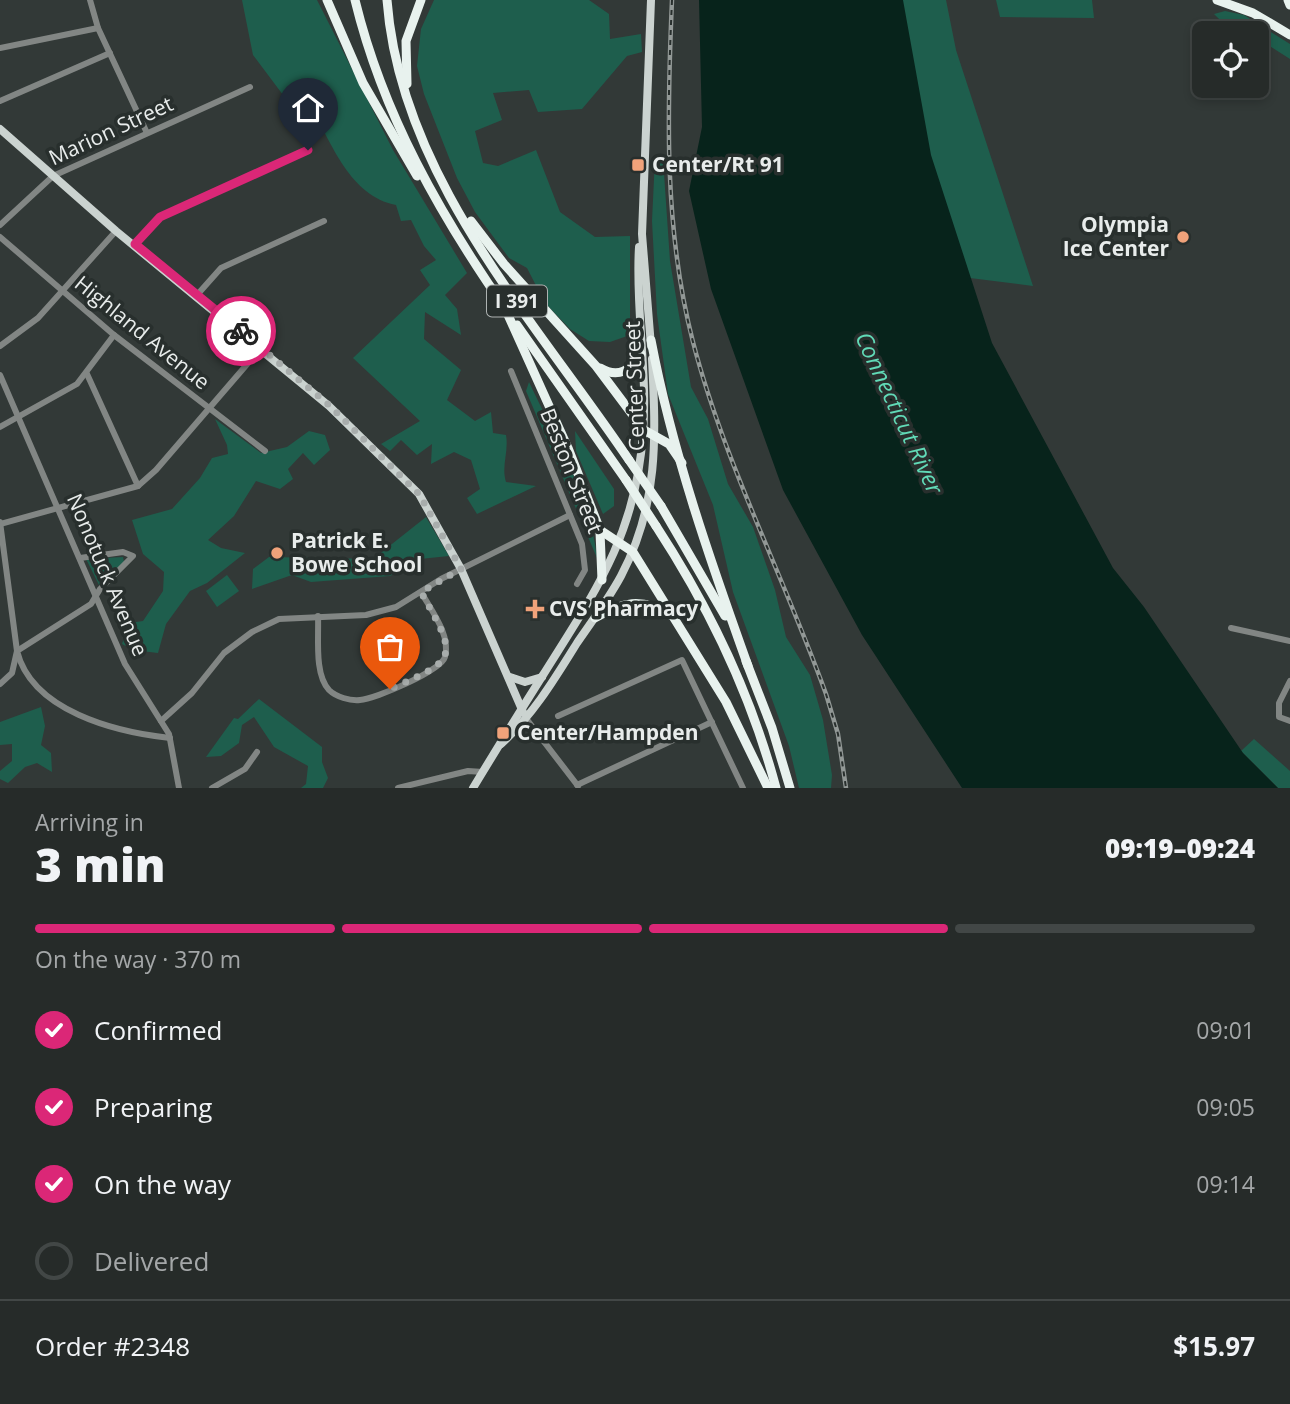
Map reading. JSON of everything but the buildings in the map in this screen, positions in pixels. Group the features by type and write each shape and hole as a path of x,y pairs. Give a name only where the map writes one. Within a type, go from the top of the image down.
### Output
{"highway":[{"path":"327,0 374,102 412,169 438,204"},
{"path":"355,0 388,106 438,204"},
{"path":"387,0 396,61 419,133"},
{"path":"419,133 408,92 404,58 407,36 421,0"},
{"path":"1217,0 1253,13 1290,35"},
{"path":"1287,0 1290,5"},
{"name":"I 391","path":"419,133 448,190 488,257 660,506 709,585 748,666 790,788"},
{"path":"448,190 504,264 596,366 643,430 669,444 682,463"},
{"name":"I 391","path":"438,204 504,306 626,480 698,594 728,654 753,716 776,788"},
{"path":"504,306 568,448 600,530 602,580"},
{"path":"651,340 661,393 748,666"},
{"path":"596,366 607,372 624,372 641,354"},
{"path":"600,530 633,552 726,702 768,788"},
{"path":"595,618 624,603 635,602 655,606 674,617"}],"main road":[{"name":"Center Street","path":"473,788 501,744 525,716 595,618 633,552 650,496 657,439 642,234 651,0"},
{"path":"0,128 116,231 329,405 419,494 461,569 525,716"},
{"name":"Center Street","path":"525,716 541,677 580,620 602,580 620,541 637,481 643,430 639,249 642,234"},
{"path":"510,677 526,682 541,677"}],"street":[{"path":"90,0 97,28 147,132"},
{"path":"0,48 97,28"},
{"path":"0,101 110,53"},
{"name":"Marion Street","path":"0,225 52,176 250,87"},
{"path":"135,244 160,217 308,150"},
{"path":"197,295 221,268 324,221"},
{"path":"0,346 38,318 116,231"},
{"name":"Highland Avenue","path":"0,237 114,335 265,451"},
{"path":"0,427 77,384 114,335"},
{"path":"170,738 106,727 74,712 35,686 21,667 17,651 0,523 138,486 156,470 261,348"},
{"name":"Beston Street","path":"511,371 586,560 585,570 576,584"},
{"path":"87,374 138,486"},
{"name":"Nonotuck Avenue","path":"0,375 134,682 170,738 179,788"},
{"path":"161,721 192,693 224,653 252,632 279,620 378,612 570,516"},
{"path":"0,684 12,673 17,651 90,604 99,589 133,556 122,552 80,558"},
{"path":"318,616 323,678 330,691 348,700 361,700 425,674 438,667 444,659 446,646 443,631 421,592"},
{"path":"1231,628 1290,641"},
{"path":"558,716 682,660 743,788"},
{"path":"1290,681 1279,703 1280,718 1290,721"},
{"path":"525,716 578,786 712,722"},
{"path":"212,788 244,768 257,752"},
{"path":"398,788 468,771 483,772"}],"green space":[{"path":"242,0 317,0 393,150 467,273 445,295 457,309 461,335 425,312 424,339 461,370 447,400 475,421 491,412 493,433 506,435 506,482 536,486 477,514 467,498 480,489 471,460 454,452 431,464 432,444 417,455 401,440 390,451 381,444 420,421 353,358 430,285 420,270 436,260 424,246 411,220 401,221 396,205 380,200 354,180 335,152 311,107 295,111 253,55"},
{"path":"434,0 589,0 609,14 610,39 641,34 642,52 627,56 582,109 538,112 529,90 493,93 502,120 475,131 483,163 498,166 536,150 560,212 595,237 630,236 630,335 610,342 589,341 570,329 545,303 527,268 509,258 475,212 457,178 424,94 417,66 421,29"},
{"path":"881,0 946,0 956,50 1033,286 970,278 951,229"},
{"path":"996,0 1092,0 1094,18 1000,17"},
{"path":"1225,11 1244,15 1254,21 1222,21 1214,14"},
{"path":"1269,31 1290,44 1290,59 1269,46"},
{"path":"655,158 663,159 670,261 691,387 708,419 728,484 753,527 775,590 786,637 810,675 823,720 832,775 831,788 799,788 789,746 733,592 713,505 668,394 657,314 652,221"},
{"path":"529,382 579,489 597,558 526,391"},
{"path":"215,419 261,453 287,447 309,431 325,435 330,450 314,465 303,453 288,469 293,479 280,489 256,481 234,516 208,540 221,548 245,553 207,583 190,591 166,624 158,653 133,650 122,644 129,623 143,621 163,591 164,572 143,554 132,520 172,509 200,478 212,458 228,454 227,445"},
{"path":"575,431 614,489 614,506 603,514 576,451"},
{"path":"426,517 449,556 420,559 390,576 311,582 292,575 252,589 253,569 269,557 373,559"},
{"path":"123,557 124,562 99,585 86,559"},
{"path":"227,575 239,591 217,607 206,591"},
{"path":"259,699 322,747 322,762 328,778 323,788 301,788 306,784 308,766 274,747 254,717 242,725 239,743 221,756 206,757 234,718 238,719"},
{"path":"41,707 45,726 41,745 51,753 52,772 37,763 25,767 8,783 0,779 0,771 12,761 12,744 0,745 0,722"},
{"path":"1254,739 1290,771 1290,788 1278,788 1241,751"}],"water":[{"name":"Connecticut River","path":"699,0 903,0 931,155 992,343 1113,568 1144,607 1243,753 1278,788 962,788 862,635 783,490 711,289 689,191 702,127"}],"railway":[{"path":"672,0 669,86 672,215 693,342 721,431 826,694 838,734 846,788"}],"way so far":[{"path":"241,331 329,405 419,494 461,569 421,592 443,631 446,646 444,659 438,667 390,689"}],"place":[{"name":"Center/Rt 91","path":"638,165"},
{"name":"Olympia Ice Center","path":"1183,237"},
{"name":"Patrick E. Bowe School","path":"277,553"},
{"name":"CVS Pharmacy","path":"535,609"},
{"name":"Center/Hampden","path":"503,733"}],"route":[{"path":"241,331 135,244 160,217 308,150"}]}
